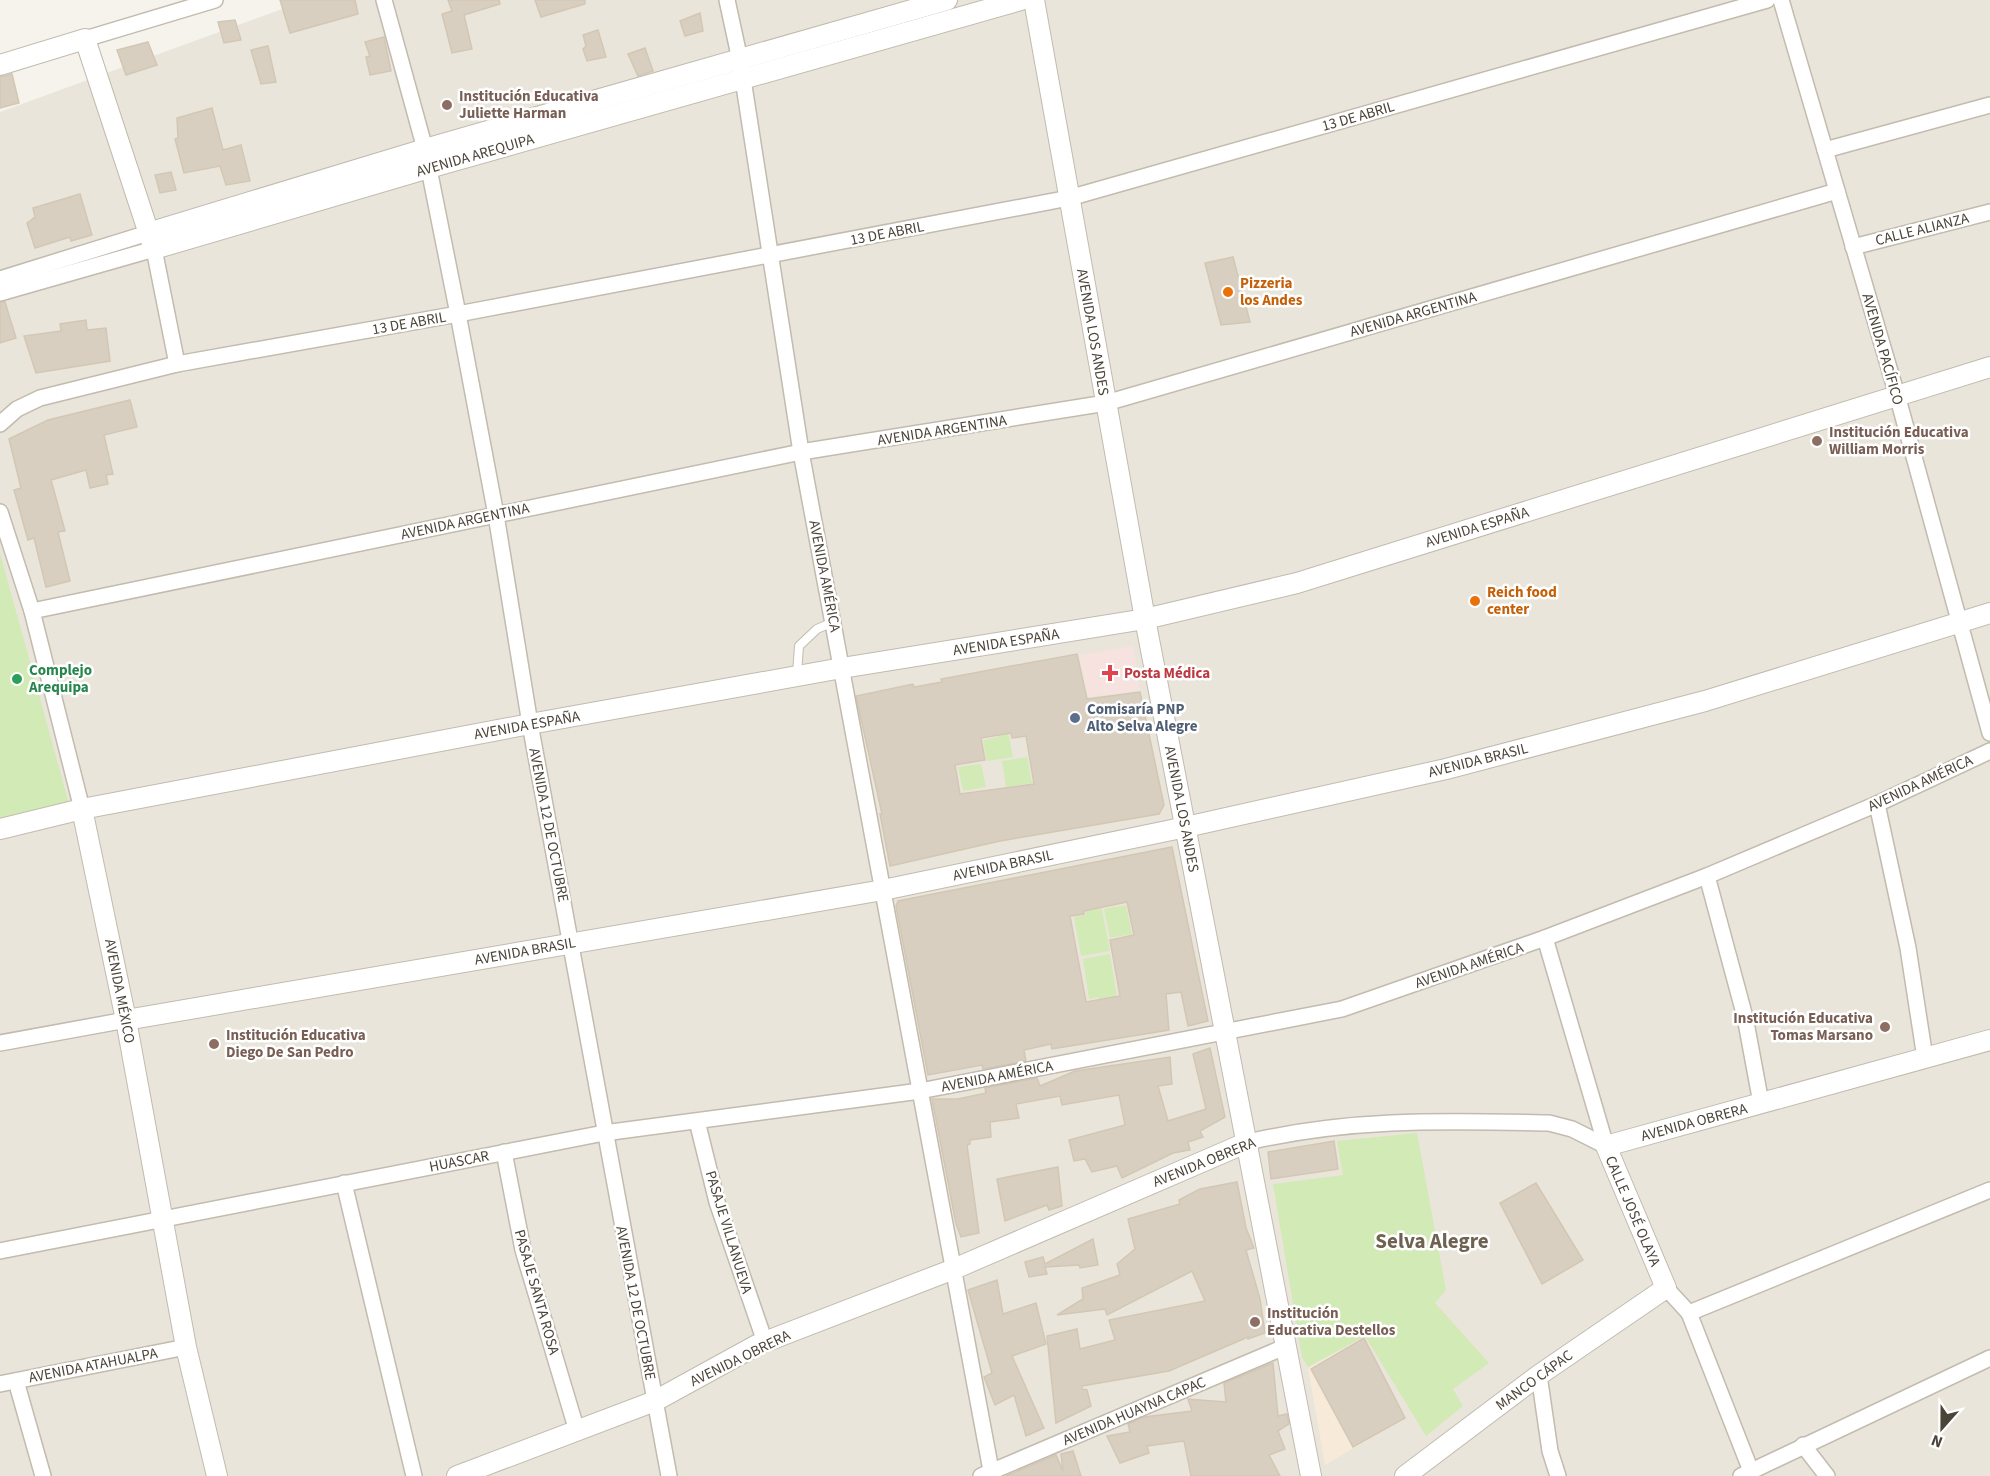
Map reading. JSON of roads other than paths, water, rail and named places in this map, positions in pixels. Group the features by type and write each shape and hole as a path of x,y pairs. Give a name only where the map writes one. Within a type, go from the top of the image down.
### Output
{"street":[{"path":"0,65 216,0"},
{"name":"AVENIDA 12 DE OCTUBRE","path":"384,0 427,158 458,314 496,515 530,724 604,1133 669,1476"},
{"name":"AVENIDA AMÉRICA","path":"727,0 741,60 801,452 954,1269 988,1475"},
{"name":"AVENIDA AREQUIPA","path":"0,293 151,241 741,60 946,0"},
{"name":"AVENIDA AREQUIPA","path":"427,158 743,81 1020,0"},
{"name":"AVENIDA LOS ANDES","path":"1034,0 1145,620 1311,1476"},
{"name":"13 DE ABRIL","path":"0,424 17,409 40,398 177,364 458,314 1069,198 1767,0"},
{"name":"AVENIDA PACÍFICO","path":"1781,0 1897,394 1990,733"},
{"path":"86,39 151,241 177,364"},
{"path":"1825,150 1990,105"},
{"name":"AVENIDA ARGENTINA","path":"33,611 801,452 1106,403 1837,191"},
{"name":"CALLE ALIANZA","path":"1853,247 1990,212"},
{"name":"AVENIDA AREQUIPA","path":"0,279 151,241"},
{"name":"AVENIDA ESPAÑA","path":"0,829 82,809 530,724 842,668 1145,620 1297,583 1897,394 1990,367"},
{"name":"AVENIDA MÉXICO","path":"0,512 33,611 82,809 126,1020 186,1347 217,1476"},
{"name":"AVENIDA BRASIL","path":"0,1043 883,890 1186,827 1458,766 1705,700 1990,613"},
{"name":"AVENIDA AMÉRICA","path":"921,1091 1342,1009 1545,938 1707,876 1876,804 1990,751"},
{"path":"1876,804 1908,948 1925,1058"},
{"path":"1707,876 1745,1017 1761,1103"},
{"name":"CALLE JOSÉ OLAYA","path":"1545,938 1606,1146 1666,1288 1689,1313 1746,1473"},
{"name":"AVENIDA OBRERA","path":"457,1476 655,1401 765,1342 954,1269 1248,1142 1330,1126 1399,1121 1549,1123 1572,1129 1606,1146 1990,1040"},
{"name":"HUASCAR","path":"0,1251 604,1133 921,1091"},
{"name":"PASAJE VILLANUEVA","path":"697,1121 717,1202 765,1342"},
{"name":"PASAJE SANTA ROSA","path":"504,1152 523,1250 577,1431"},
{"path":"344,1183 414,1476"},
{"path":"1689,1313 1990,1190"},
{"name":"MANCO CÁPAC","path":"1405,1476 1539,1375 1666,1288"},
{"name":"AVENIDA HUAYNA CAPAC","path":"988,1475 1287,1346"},
{"name":"AVENIDA ATAHUALPA","path":"0,1384 186,1347"},
{"path":"1746,1473 1990,1358"},
{"path":"1539,1375 1550,1451 1558,1476"},
{"path":"16,1381 43,1476"},
{"path":"1803,1445 1827,1476"}],"lane":[{"path":"797,676 799,646 817,629 833,622"}],"place":[{"name":"Institución Educativa Juliette Harman","path":"447,105"},
{"name":"Pizzeria los Andes","path":"1228,292"},
{"name":"Institución Educativa William Morris","path":"1817,441"},
{"name":"Reich food center","path":"1475,601"},
{"name":"Posta Médica","path":"1110,673"},
{"name":"Complejo Arequipa","path":"17,679"},
{"name":"Comisaría PNP Alto Selva Alegre","path":"1075,718"},
{"name":"Institución Educativa Tomas Marsano","path":"1885,1027"},
{"name":"Institución Educativa Diego De San Pedro","path":"214,1044"},
{"name":"Institución Educativa Destellos","path":"1255,1322"}],"district":[{"name":"Selva Alegre","path":"1432,1241"}]}
